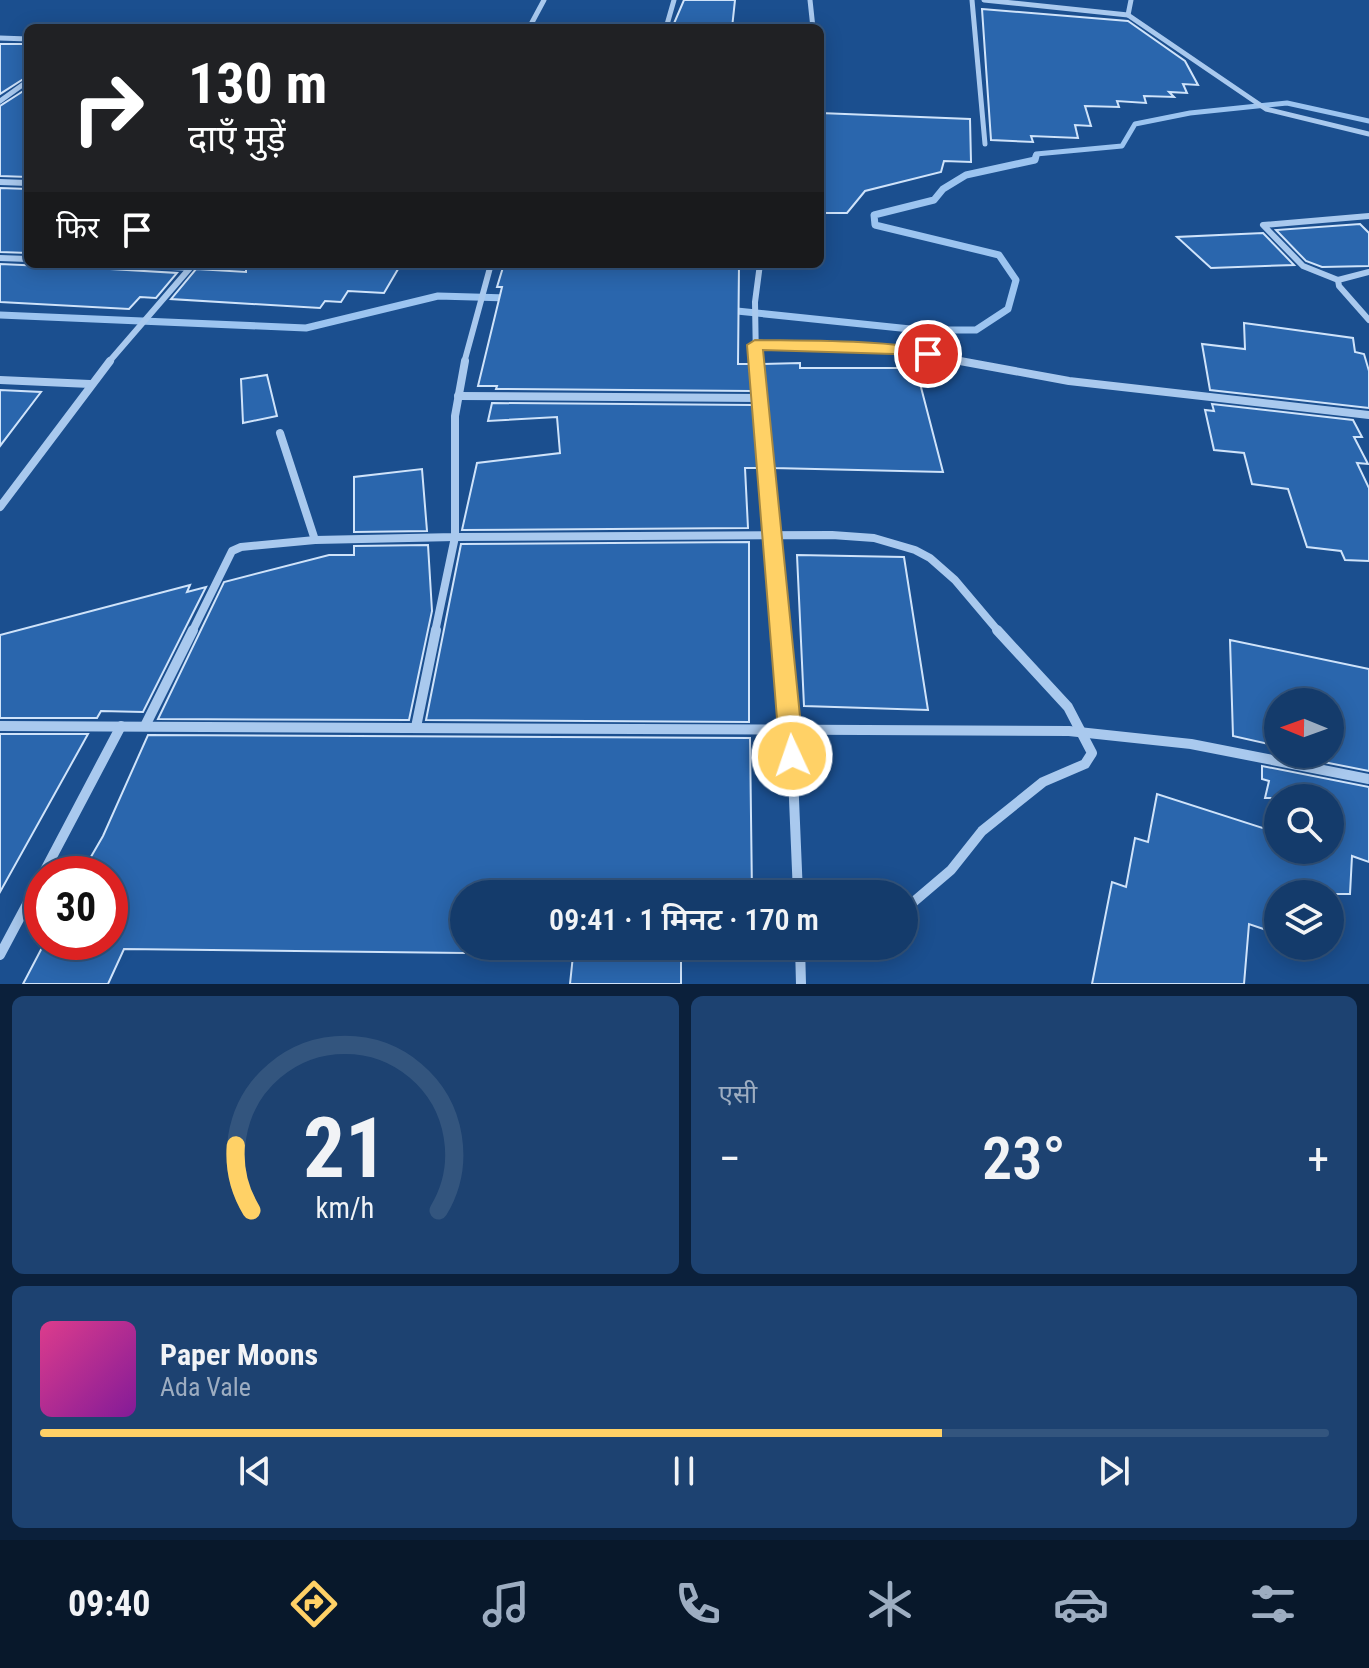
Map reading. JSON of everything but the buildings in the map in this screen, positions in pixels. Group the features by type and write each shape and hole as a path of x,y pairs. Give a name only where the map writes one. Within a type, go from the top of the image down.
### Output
{"street":[{"path":"531,24 544,0"},
{"path":"667,24 674,0"},
{"path":"810,0 813,24"},
{"path":"972,0 985,144"},
{"path":"984,0 1128,15 1266,109 1369,134"},
{"path":"1128,15 1131,0"},
{"path":"0,38 24,39"},
{"path":"0,101 24,84"},
{"path":"0,182 24,183"},
{"path":"1369,216 1263,225 1303,266 1338,280 1369,272"},
{"path":"1360,217 1369,224"},
{"path":"0,258 24,259"},
{"path":"0,507 90,384 131,339 159,300 190,268"},
{"path":"416,727 455,537 455,416 458,396 490,268"},
{"path":"759,268 755,341 791,728 797,880"},
{"path":"1338,280 1339,286 1369,320"},
{"path":"755,341 894,349 1069,381 1369,415"},
{"path":"0,380 90,384"},
{"path":"458,396 760,398"},
{"path":"280,433 315,540"},
{"path":"145,726 232,551 241,547 315,540 455,537 849,537 886,541 916,551 948,573 975,599 994,629 1057,691 1086,733 1092,753 1085,764 1043,782 982,831 951,870 918,898"},
{"path":"0,726 791,728 1086,733 1191,744 1369,779"},
{"path":"52,856 121,726"},
{"path":"0,955 24,909"},
{"path":"800,960 801,984"}],"waterway":[{"path":"1035,158 1036,154 1122,146 1135,124 1190,113 1287,103 1369,121"},
{"path":"727,310 920,330 976,330 1008,309 1016,280 999,255 875,225 874,215 934,200 943,189 966,175 1035,160 1036,156"},
{"path":"0,315 306,328 438,296 508,298"}],"route":[{"path":"792,756 755,345 894,349 928,354"}]}
